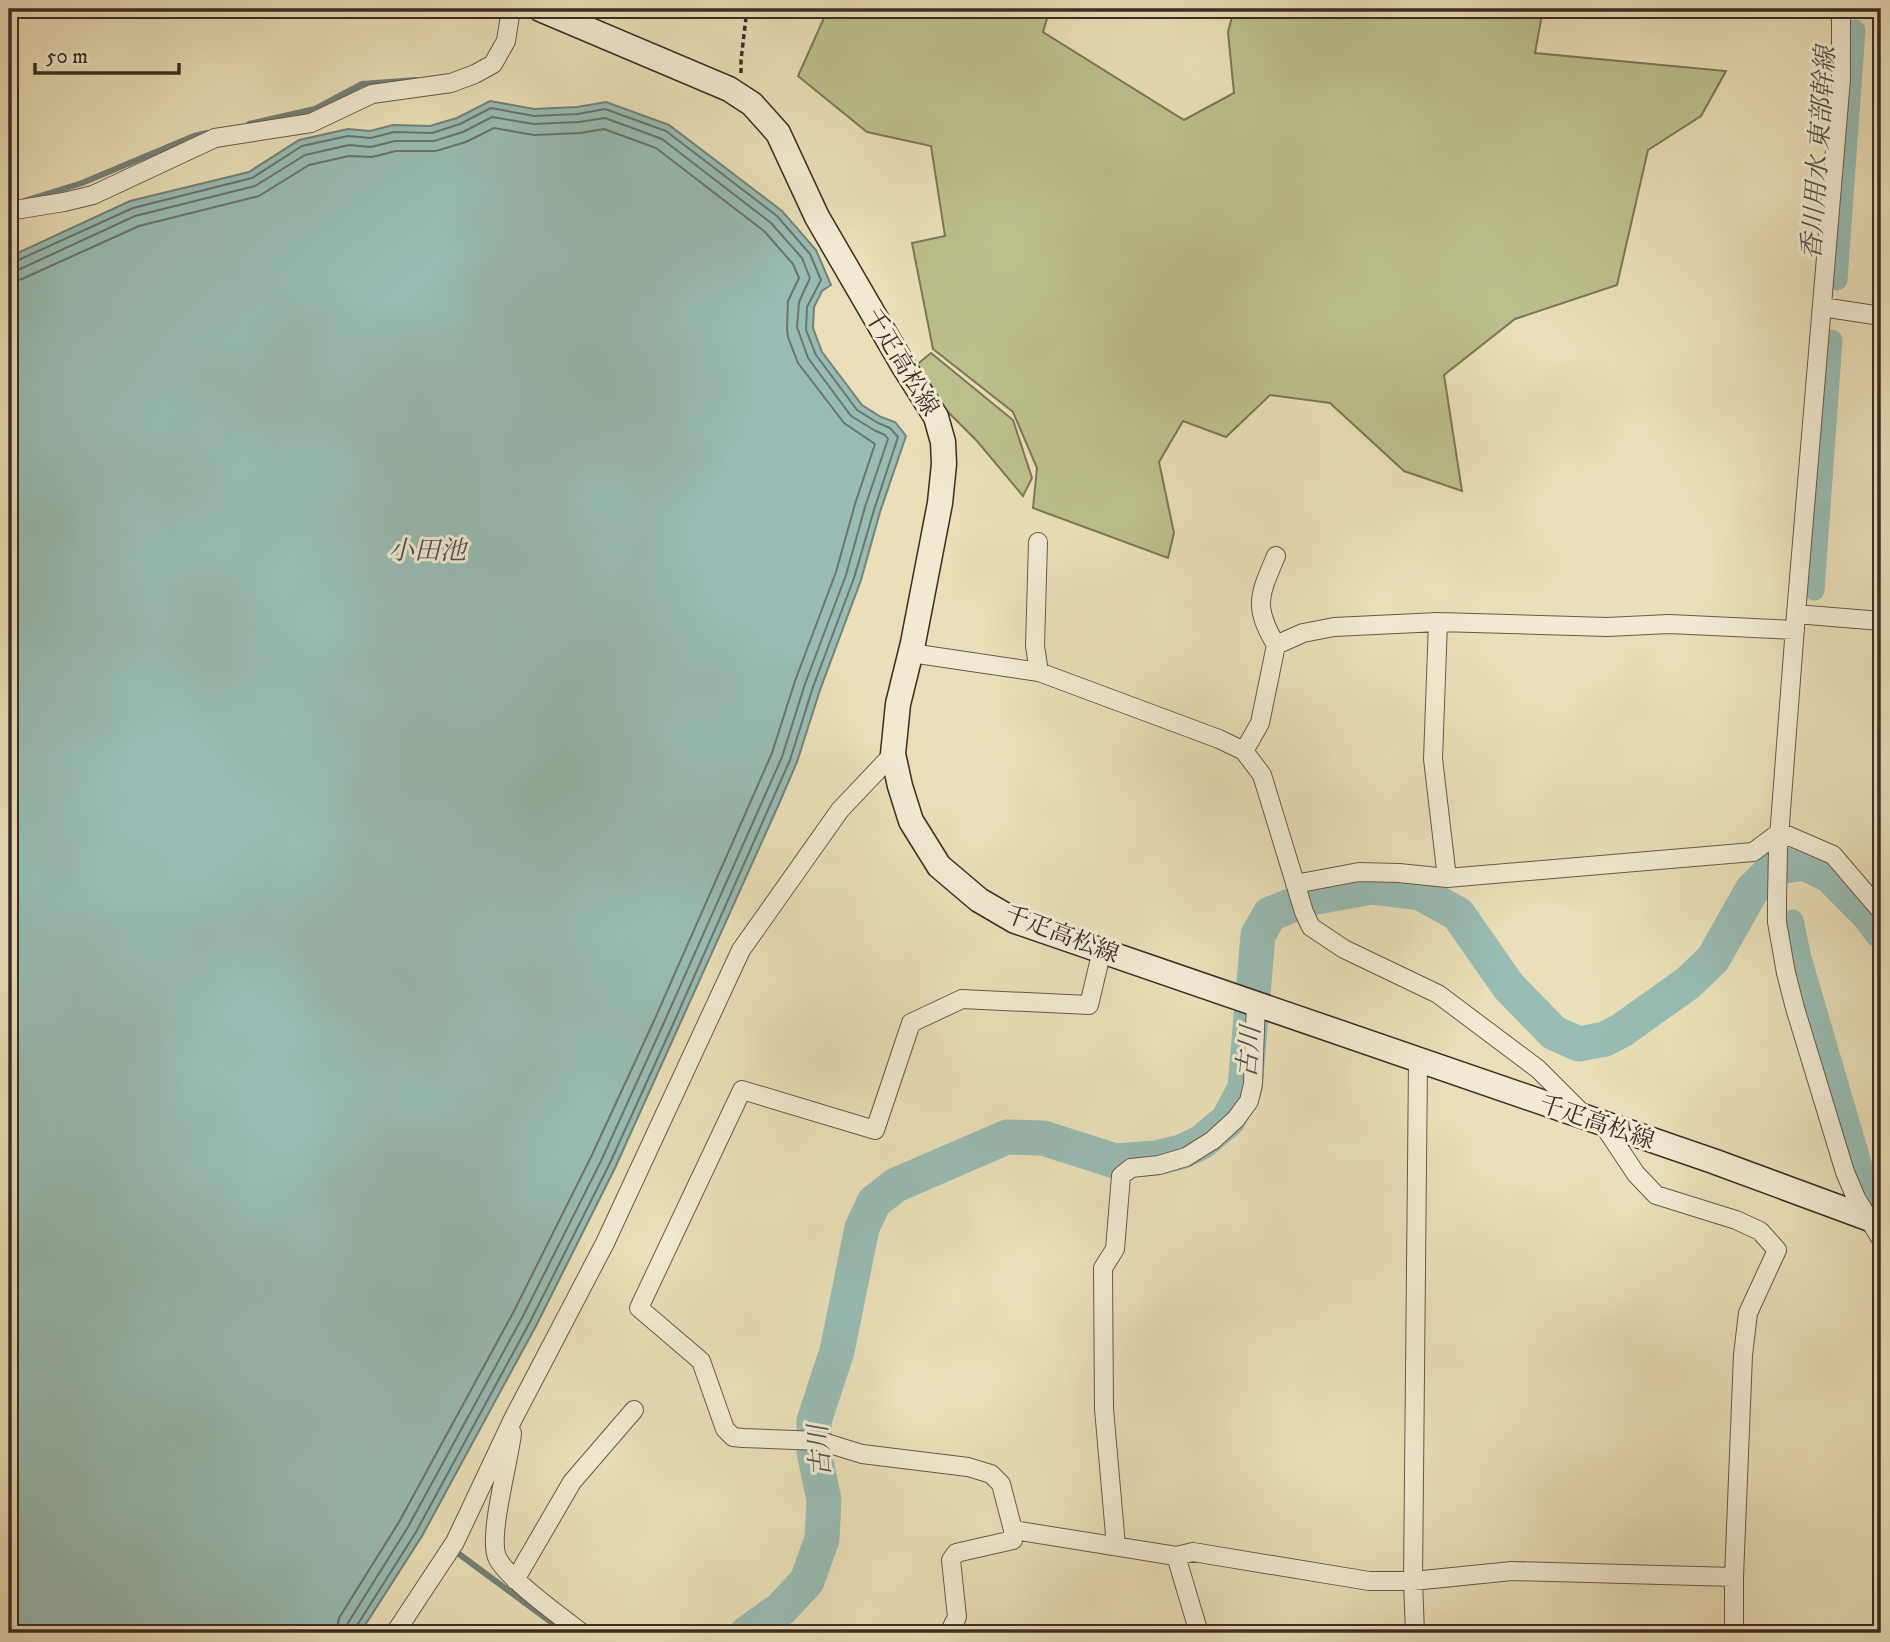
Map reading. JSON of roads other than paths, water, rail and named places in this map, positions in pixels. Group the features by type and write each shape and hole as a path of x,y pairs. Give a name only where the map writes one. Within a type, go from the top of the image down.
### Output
{"main road":[{"name":"千疋高松線","path":"540,9 729,89 752,104 778,134 817,217 936,417 944,453 940,503 911,653 898,705 893,754 911,821 939,866 979,900 1015,921 1713,1161 1877,1227"}],"street":[{"path":"9,211 93,195 215,138 311,124 372,94 451,83 475,74 493,64 506,41 510,9"},
{"path":"1841,9 1841,79 1795,622 1778,850 1777,922 1795,1008 1845,1172 1856,1198 1877,1227"},
{"path":"1822,307 1881,316"},
{"path":"1038,542 1035,646 1039,672"},
{"path":"1244,751 1260,723 1276,645 1265,626 1261,604 1262,590 1276,556"},
{"path":"1276,645 1303,633 1334,627 1438,622 1607,627 1881,621"},
{"path":"1438,622 1433,759 1447,878"},
{"path":"911,653 1039,672 1219,739 1244,751 1262,775 1296,888 1311,927 1344,949 1438,994 1538,1069 1595,1121 1656,1195 1736,1220 1760,1231 1777,1250 1748,1312 1743,1355 1734,1633"},
{"path":"395,1633 455,1542 513,1419 605,1243 741,950 840,810 893,754"},
{"path":"1296,888 1359,872 1447,878 1753,852 1780,832"},
{"path":"1780,832 1833,855 1881,911"},
{"path":"949,1633 957,1617 951,1560 956,1553 1013,1540 1001,1484 992,1474 968,1467 862,1454 821,1441 733,1437 725,1429 701,1362 639,1308 742,1090 875,1129 911,1023 962,999 1088,1005 1102,950"},
{"path":"1116,1546 1104,1409 1103,1268 1115,1249 1121,1176 1131,1168 1159,1165 1186,1157 1213,1140 1236,1119 1249,1101 1253,1084 1248,1000"},
{"path":"1415,1633 1413,1581 1418,1061"},
{"path":"515,1580 572,1482 634,1410"},
{"path":"513,1419 511,1448 494,1537 496,1556 502,1567 515,1580 582,1633"},
{"path":"1013,1530 1176,1556 1192,1552 1369,1581 1413,1581 1512,1571 1734,1577"},
{"path":"1176,1556 1199,1633"}],"water":[{"name":"小田池","path":"490,101 534,109 577,107 606,102 669,125 782,211 816,250 831,285 822,291 814,307 813,328 822,352 862,405 895,422 906,436 880,512 861,580 820,690 797,762 615,1168 537,1324 422,1536 360,1633 9,1633 9,257 130,201 249,172 299,140 348,129 370,131 393,125 430,126 457,118"}],"waterway":[{"name":"香川用水 東部幹線","path":"1837,280 1855,30"},
{"path":"249,124 315,109 362,84 416,80"},
{"path":"24,201 82,183 207,133"},
{"name":"香川用水 東部幹線","path":"1814,590 1832,340"},
{"name":"古川","path":"747,1633 781,1609 807,1581 822,1539 824,1500 814,1452 814,1421 837,1351 862,1228 874,1202 896,1185 1007,1137 1043,1138 1115,1161 1156,1158 1181,1152 1202,1142 1228,1120 1245,1088 1258,935 1270,914 1311,898 1371,887 1420,893 1458,914 1509,987 1554,1033 1579,1044 1605,1039 1622,1030 1688,983 1713,959 1752,890 1774,868 1804,863 1829,875 1881,931"},
{"name":"香川用水 東部幹線","path":"1793,920 1801,958 1862,1166 1881,1206"},
{"path":"459,1554 566,1633"}]}
